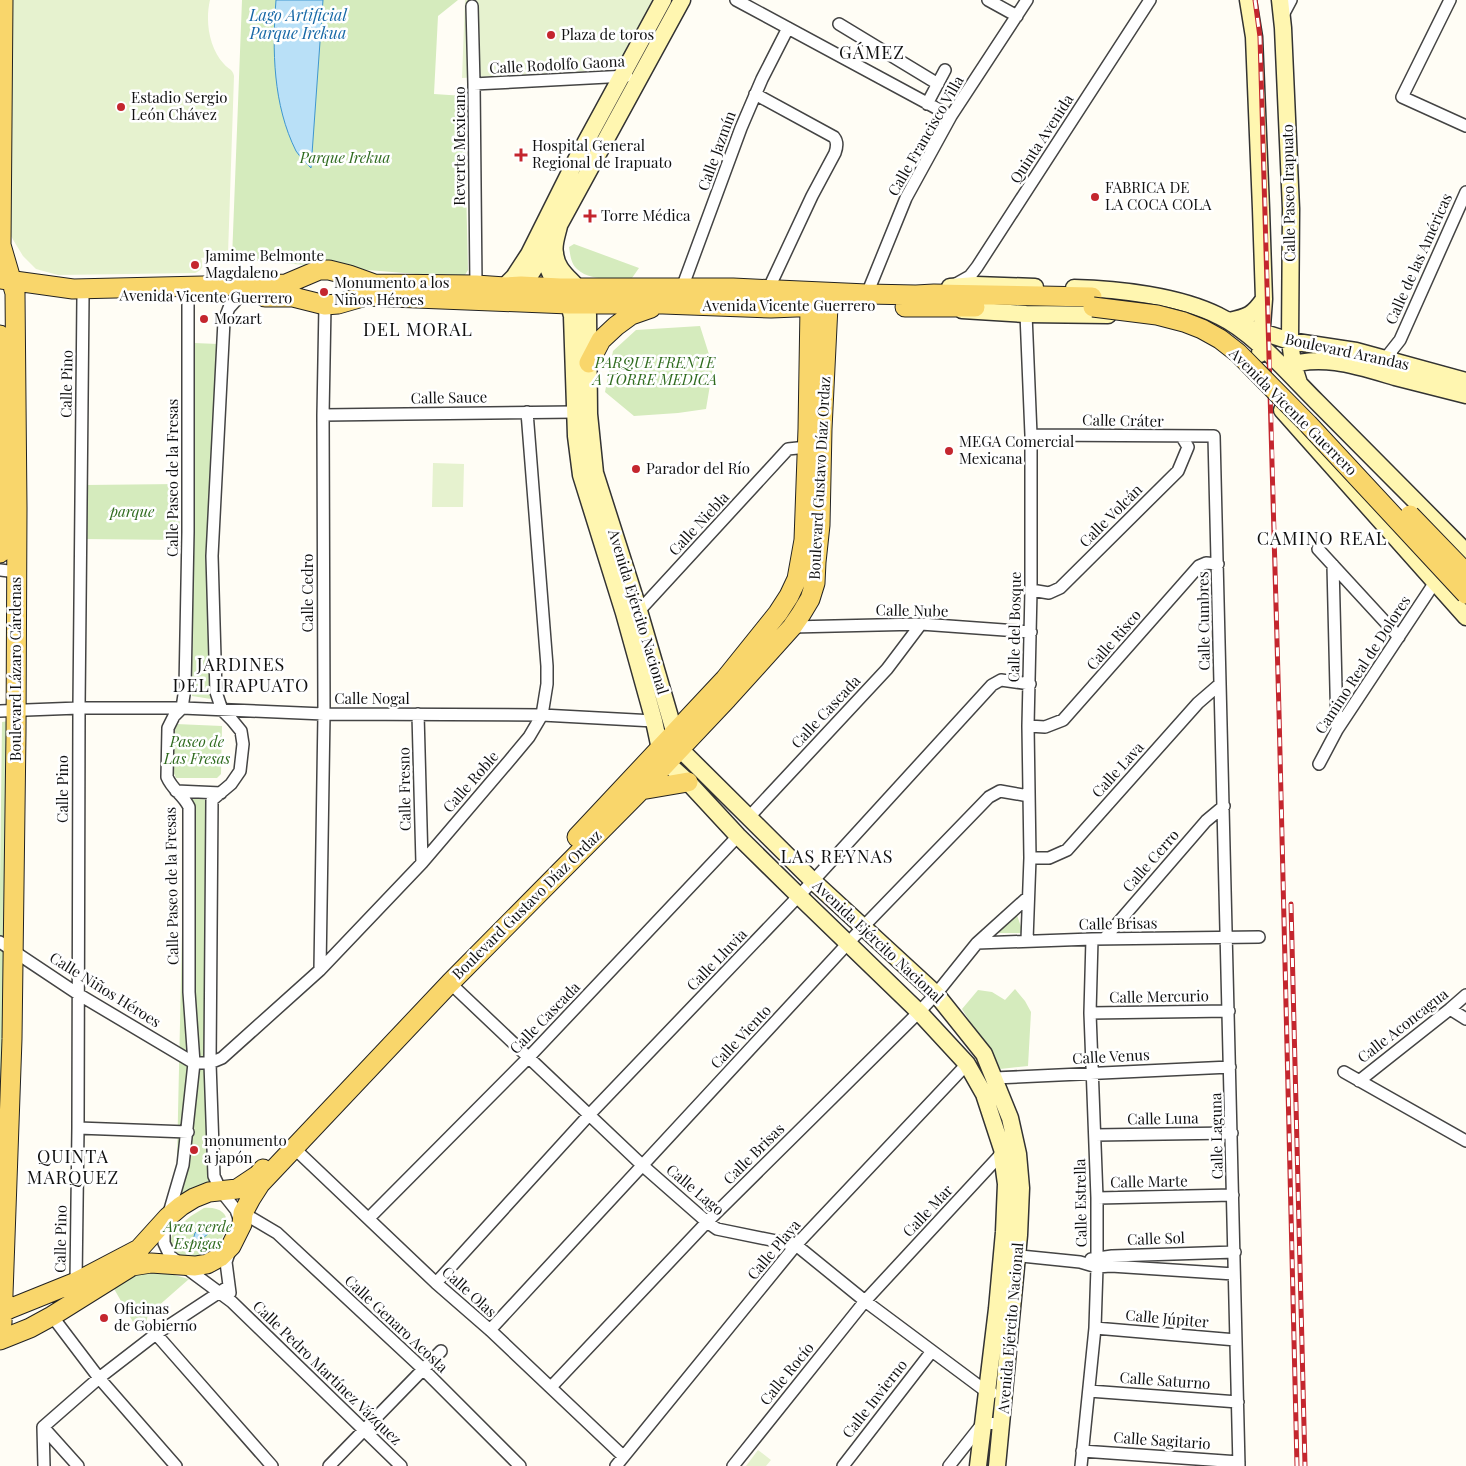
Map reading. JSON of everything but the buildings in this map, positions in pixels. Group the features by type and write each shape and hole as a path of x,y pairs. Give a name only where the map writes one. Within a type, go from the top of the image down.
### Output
{"main road":[{"name":"Boulevard Lázaro Cárdenas","path":"0,1342 6,1031 8,710 6,287 0,245 3,0"},
{"path":"510,292 534,270 545,251 553,222 622,76 664,0"},
{"path":"510,292 521,268 553,222 641,76 682,0"},
{"name":"Calle Paseo Irapuato","path":"1248,0 1254,37 1264,299 1262,340 1256,381"},
{"name":"Calle Paseo Irapuato","path":"1280,0 1291,209 1290,341 1288,366"},
{"path":"553,222 556,261 573,296"},
{"path":"0,245 19,270 78,292"},
{"path":"545,251 546,264 552,277 573,296"},
{"name":"Avenida Vicente Guerrero","path":"78,292 286,284 319,270 329,270 374,284 476,285 510,292"},
{"path":"306,300 305,292 310,274"},
{"path":"346,302 349,275"},
{"name":"Boulevard Arandas","path":"936,296 976,285 1101,289 1170,299 1196,306 1262,340 1290,341 1356,351 1390,367 1466,395"},
{"name":"Avenida Vicente Guerrero","path":"6,287 188,297 293,297 325,305 346,302 366,296 510,292 663,304 771,308 936,296"},
{"name":"Avenida Vicente Guerrero","path":"573,296 682,288 733,288 1132,302 1189,312 1226,331 1245,344 1466,573"},
{"name":"Avenida Ejército Nacional","path":"573,296 588,315 589,414 595,473 677,741 813,881 936,994 984,1054 1010,1118 1010,1150"},
{"name":"Avenida Ejército Nacional","path":"573,296 576,436 581,475 624,614 663,756 738,836 919,1012 967,1064 984,1094 1010,1150"},
{"path":"936,296 1026,314 1099,314 1152,319 1175,325 1201,337 1223,351 1256,381 1466,617"},
{"path":"1223,351 1235,344 1238,337 1234,325 1251,315 1264,299"},
{"name":"Avenida Vicente Guerrero","path":"1093,302 1184,322 1208,333 1238,353 1308,424 1466,594"},
{"path":"589,364 601,340 616,326 631,315 663,304"},
{"name":"Boulevard Gustavo Díaz Ordaz","path":"1,1314 76,1282 139,1248 168,1217 194,1198 210,1192 237,1189 258,1175 677,741 778,613 797,579 804,540 807,447 819,306"},
{"name":"Boulevard Gustavo Díaz Ordaz","path":"677,741 727,699 792,627 810,599 816,583 820,525 822,429 819,306"},
{"path":"0,335 0,553"},
{"path":"1262,340 1288,366 1300,385 1466,552"},
{"name":"Boulevard Arandas","path":"1256,381 1288,366 1309,361 1328,361 1353,365 1390,367 1466,381"},
{"path":"1279,406 1328,361"},
{"name":"Boulevard Gustavo Díaz Ordaz","path":"0,1342 52,1316 132,1266 151,1262 195,1266 207,1264 220,1257 231,1246 251,1198 260,1184 450,983 641,790 663,756"},
{"path":"641,790 688,782"},
{"name":"Avenida Ejército Nacional","path":"997,1466 1004,1394 1010,1254 1006,1184 1002,1155 1010,1150"},
{"name":"Avenida Ejército Nacional","path":"978,1466 987,1392 1010,1254"}],"street":[{"path":"736,0 952,116"},
{"path":"988,0 1017,16"},
{"name":"Calle Francisco Villa","path":"867,294 906,198 952,116 1027,0"},
{"name":"Quinta Avenida","path":"936,296 966,279 977,267 1150,0"},
{"path":"1282,17 1291,0"},
{"path":"1450,0 1402,97 1466,126"},
{"name":"Reverte Mexicano","path":"472,6 476,285"},
{"path":"839,24 938,84"},
{"name":"Calle Jazmín","path":"682,288 730,156 755,94 788,28"},
{"path":"928,104 945,70"},
{"name":"Calle Rodolfo Gaona","path":"474,84 641,76"},
{"path":"755,94 837,140 835,153 812,196 768,290"},
{"name":"Calle de las Américas","path":"1390,367 1400,340 1466,192"},
{"name":"Calle Pino","path":"76,1282 78,1128 78,292"},
{"name":"Calle Paseo de la Fresas","path":"182,1264 170,1256 164,1242 164,1230 183,1166 194,1063 189,992 189,807 185,798 170,785 167,777 168,728 174,716 182,708 185,688 188,541 188,297"},
{"path":"239,297 229,308 224,321 212,556 216,692 222,710 241,731 244,744 240,771 231,784 212,800 210,1063 214,1176 221,1191 242,1219"},
{"name":"Calle Cedro","path":"320,970 324,714 323,414 325,305"},
{"name":"Calle del Bosque","path":"1026,314 1031,435 1031,632 1028,726 1030,858 1027,940"},
{"name":"Calle Roble","path":"210,1063 222,1058 320,970 422,863 529,737 542,715 547,684 547,666 527,412"},
{"name":"Calle Sauce","path":"323,414 575,412"},
{"name":"Calle Cráter","path":"1031,435 1214,436"},
{"name":"Calle Cumbres","path":"1214,436 1224,806"},
{"name":"Calle Volcán","path":"1031,590 1049,593 1060,588 1178,471 1188,447 1182,437"},
{"name":"Calle Niebla","path":"638,611 788,449 807,447"},
{"path":"1318,549 1398,637"},
{"name":"Calle Risco","path":"1028,726 1045,727 1063,720 1199,566 1206,563 1218,564"},
{"path":"1333,565 1337,730"},
{"name":"Camino Real de Dolores","path":"1319,764 1337,730 1434,582"},
{"name":"Calle Nube","path":"792,627 921,624 1031,632"},
{"name":"Calle Cascada","path":"749,817 887,669 921,624"},
{"name":"Calle Lluvia","path":"436,1283 589,1115 813,881 992,685 1001,680 1030,684"},
{"name":"Calle Lava","path":"1030,858 1049,858 1067,850 1198,703 1220,684"},
{"name":"Calle Nogal","path":"8,710 182,708 324,714 542,715 654,721"},
{"name":"Calle Fresno","path":"418,714 422,863"},
{"path":"176,791 221,793"},
{"name":"Calle Viento","path":"490,1330 848,944 989,797 1000,791 1029,796"},
{"name":"Calle Laguna","path":"1224,806 1239,1464"},
{"name":"Calle Cerro","path":"1104,939 1206,821 1224,806"},
{"name":"Calle Cascada","path":"369,1218 529,1057 738,836"},
{"name":"Calle Brisas","path":"551,1388 707,1222 919,1012 936,994 977,942 1028,897"},
{"name":"Calle Brisas","path":"977,942 1259,937"},
{"name":"Calle Estrella","path":"1081,1466 1095,1328 1097,1263 1097,1198 1090,1013 1092,939"},
{"name":"Calle Niños Héroes","path":"6,946 78,994 194,1063"},
{"name":"Calle Lago","path":"450,983 642,1166 707,1222 717,1228 796,1245 865,1301 987,1392 1004,1394"},
{"name":"Calle Aconcagua","path":"1358,1081 1466,995"},
{"path":"1450,1009 1466,1019"},
{"name":"Calle Mercurio","path":"1090,1013 1229,1010"},
{"path":"194,1063 210,1063"},
{"name":"Calle Playa","path":"616,1466 796,1245 967,1064"},
{"name":"Calle Venus","path":"994,1078 1230,1067"},
{"path":"1344,1072 1466,1142"},
{"path":"78,1128 188,1132"},
{"name":"Calle Luna","path":"1094,1135 1232,1133"},
{"name":"Calle Olas","path":"295,1149 623,1456"},
{"name":"Calle Mar","path":"865,1301 1010,1150"},
{"name":"Calle Marte","path":"1097,1198 1233,1195"},
{"name":"Calle Genaro Acosta","path":"242,1219 277,1233 423,1369 520,1466"},
{"name":"Calle Pedro Martínez Vázquez","path":"231,1246 226,1262 232,1302"},
{"name":"Calle Sol","path":"1097,1263 1112,1256 1234,1252"},
{"name":"Calle Sol","path":"1010,1254 1111,1266 1234,1274"},
{"name":"Calle Pedro Martínez Vázquez","path":"182,1264 232,1302 401,1466"},
{"path":"43,1427 99,1378 156,1334 229,1286"},
{"name":"Calle Rocío","path":"733,1466 865,1301"},
{"path":"52,1316 99,1378 176,1466"},
{"name":"Calle Júpiter","path":"1095,1328 1236,1340"},
{"path":"156,1334 272,1466"},
{"path":"329,1466 441,1350"},
{"name":"Calle Invierno","path":"843,1466 932,1351"},
{"name":"Calle Saturno","path":"1089,1391 1238,1402"},
{"path":"949,1466 983,1423 1001,1424"},
{"path":"43,1427 44,1466"},
{"path":"43,1427 78,1466"},
{"name":"Calle Sagitario","path":"1082,1451 1178,1462 1239,1464"}],"green space":[{"name":"Estadio Sergio León Chávez","path":"11,0 210,0 208,25 212,42 219,58 231,70 234,76 228,254 201,258 202,267 195,273 58,275 36,269 23,256 9,233"},
{"name":"Parque Irekua","path":"242,0 458,0 438,16 434,94 464,96 468,270 465,275 441,276 232,259"},
{"name":"Plaza de toros","path":"465,0 656,0 619,69 462,78"},
{"path":"574,244 639,268 632,278 596,278 589,276 577,269 573,264 569,247"},
{"name":"PARQUE FRENTE A TORRE MEDICA","path":"700,326 713,367 706,409 634,416 605,392 613,351 636,330"},
{"path":"194,343 218,344 211,699 192,696"},
{"path":"433,463 464,464 463,507 432,507"},
{"name":"parque","path":"179,484 180,540 84,539 85,485"},
{"path":"15,720 0,1286 2,722"},
{"name":"Paseo de Las Fresas","path":"176,724 222,726 221,774 217,778 176,778 173,771 172,730"},
{"path":"185,798 212,800 210,1185 176,1204"},
{"path":"1017,915 1023,933 992,933"},
{"path":"1015,989 1031,1012 1028,1066 1000,1069 962,1009 978,990 992,992 1005,1000"},
{"name":"Area verde Espigas","path":"204,1208 217,1209 224,1214 227,1222 226,1231 212,1248 202,1254 190,1257 182,1256 174,1251 170,1241 174,1230"},
{"path":"139,1272 163,1272 189,1279 148,1315 144,1330 137,1329 113,1287"},
{"path":"758,1450 771,1460 766,1466 746,1466"}],"water":[{"name":"Lago Artificial Parque Irekua","path":"276,0 323,0 311,168 296,151 288,133 279,96 274,38"},
{"path":"202,1226 209,1226 210,1232 202,1239 193,1240 195,1233"}],"railway":[{"path":"1255,0 1260,37 1271,394 1297,1466"},
{"path":"1291,904 1305,1466"}],"place":[{"name":"Plaza de toros","path":"551,35"},
{"name":"Estadio Sergio León Chávez","path":"121,107"},
{"name":"Hospital General Regional de Irapuato","path":"521,155"},
{"name":"FABRICA DE LA COCA COLA","path":"1095,197"},
{"name":"Torre Médica","path":"590,216"},
{"name":"Jamime Belmonte Magdaleno","path":"195,265"},
{"name":"Monumento a los Niños Héroes","path":"324,292"},
{"name":"Mozart","path":"204,319"},
{"name":"MEGA Comercial Mexicana","path":"949,451"},
{"name":"Parador del Río","path":"636,469"},
{"name":"monumento a japón","path":"194,1150"},
{"name":"Oficinas de Gobierno","path":"104,1318"}],"district":[{"name":"GÁMEZ","path":"872,53"},
{"name":"DEL MORAL","path":"418,330"},
{"name":"CAMINO REAL","path":"1322,539"},
{"name":"JARDINES DEL IRAPUATO","path":"241,675"},
{"name":"LAS REYNAS","path":"837,857"},
{"name":"QUINTA MARQUEZ","path":"73,1167"}]}
